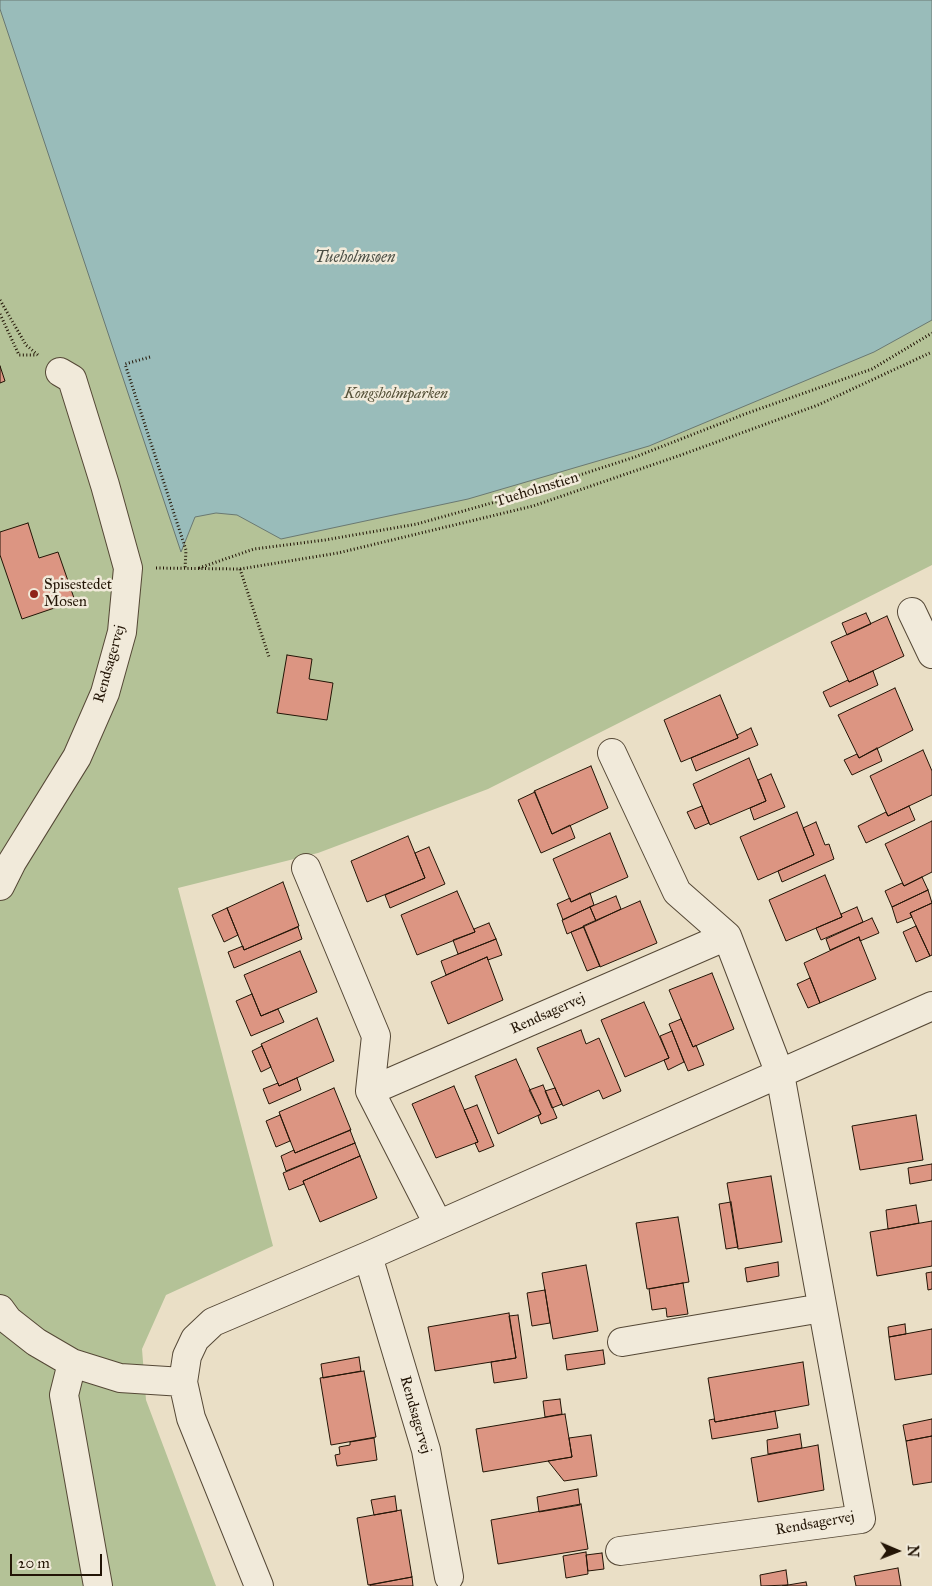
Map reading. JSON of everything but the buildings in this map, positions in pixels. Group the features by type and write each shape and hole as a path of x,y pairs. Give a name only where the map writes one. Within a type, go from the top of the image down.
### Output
{"street":[{"name":"Rendsagervej","path":"0,886 12,862 78,757 105,693 122,632 128,568 105,485 72,379 60,372"},
{"path":"912,612 932,654"},
{"name":"Rendsagervej","path":"612,753 677,892 727,936 780,1074 861,1519 620,1551"},
{"path":"306,868 376,1036 370,1091 438,1224"},
{"name":"Rendsagervej","path":"370,1091 727,936"},
{"path":"258,1586 191,1418 182,1382 187,1356 195,1339 213,1322 368,1256 932,1006"},
{"name":"Rendsagervej","path":"368,1256 426,1450 449,1577"},
{"path":"622,1342 822,1308"},
{"path":"0,1310 8,1320 36,1342 72,1363 120,1378 182,1382"},
{"path":"72,1363 64,1396 98,1586"}],"path":[{"path":"0,300 26,345 60,372"},
{"path":"0,314 19,355 38,355"},
{"path":"196,569 254,549 324,540 417,524 506,499 635,457 745,414 872,369 932,333"},
{"name":"Tueholmstien","path":"128,568 240,569 338,553 533,506 818,405 932,352"},
{"path":"150,357 125,364 186,550 185,569"},
{"path":"240,569 269,657"}],"green space":[{"name":"Kongsholmparken","path":"0,0 932,0 932,565 488,789 318,853 178,888 273,1246 166,1295 142,1349 146,1400 216,1586 0,1586"}],"water":[{"name":"Tueholmsøen","path":"0,0 932,0 932,320 874,352 649,446 468,499 281,539 237,515 216,513 195,517 181,552 0,9"}],"place":[{"name":"Spisestedet Mosen","path":"34,594"}]}
